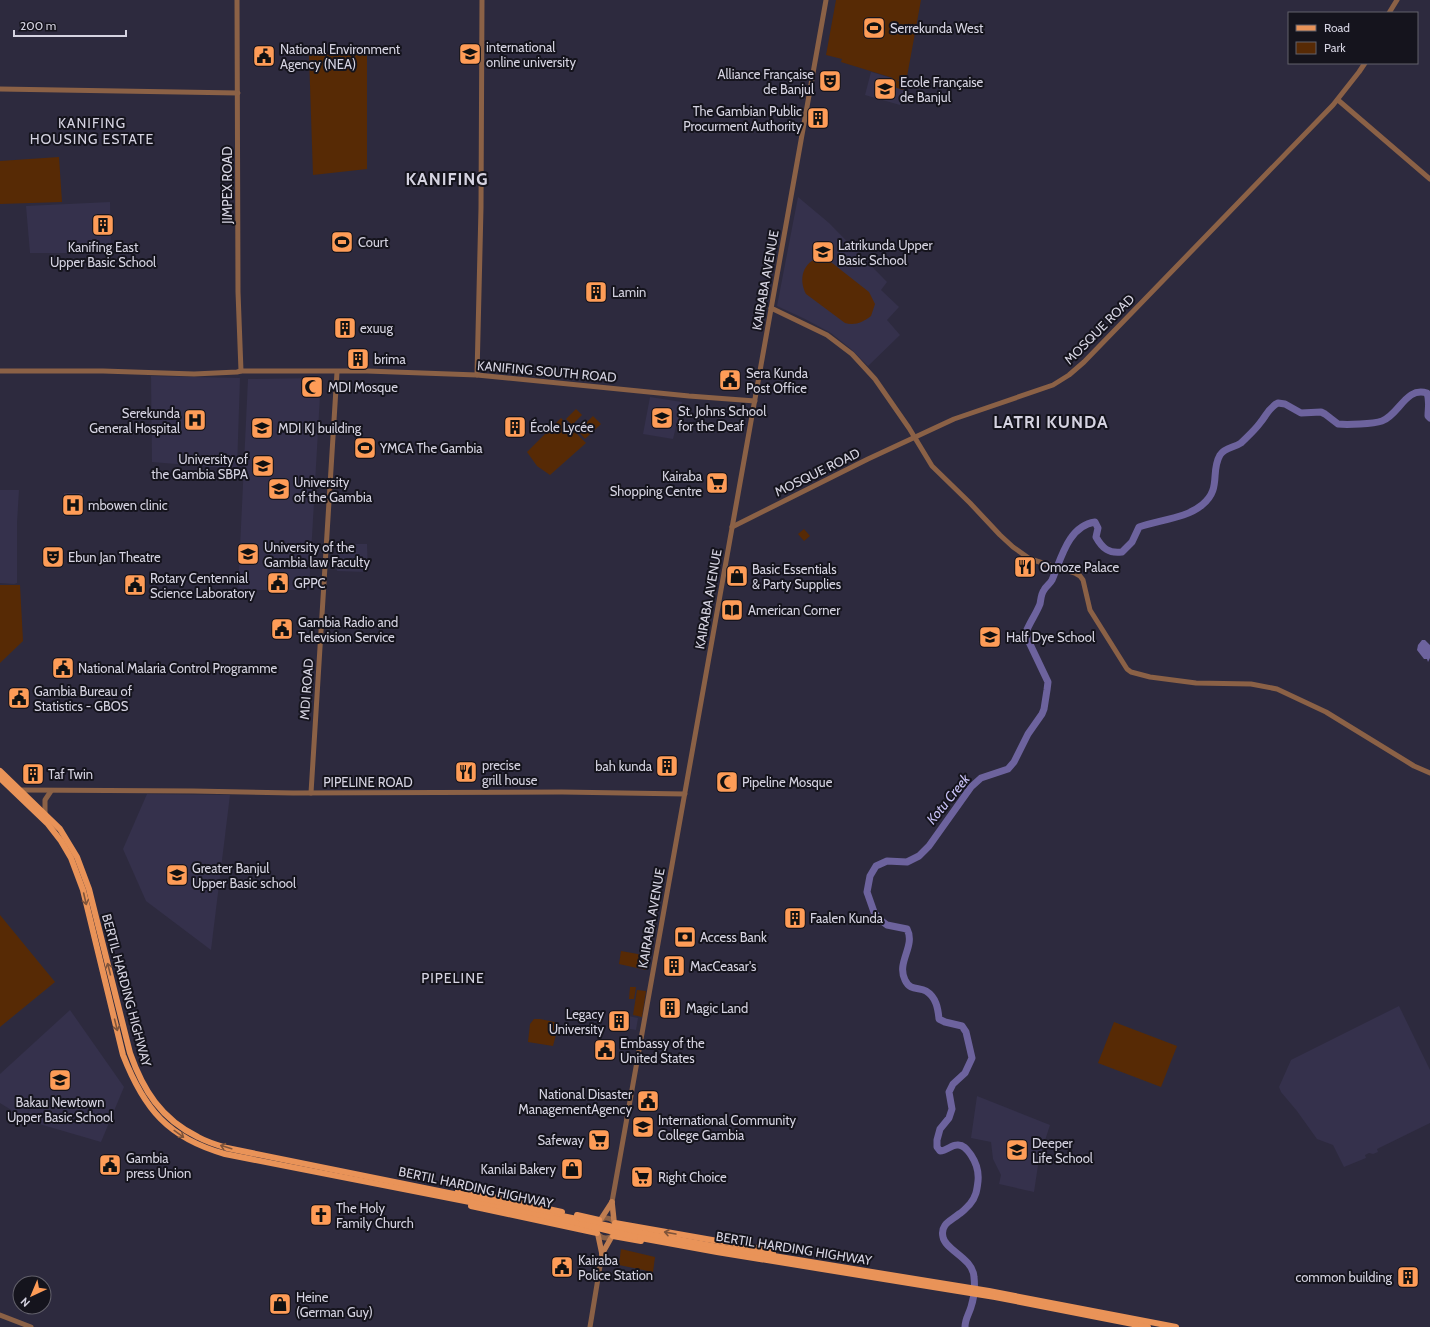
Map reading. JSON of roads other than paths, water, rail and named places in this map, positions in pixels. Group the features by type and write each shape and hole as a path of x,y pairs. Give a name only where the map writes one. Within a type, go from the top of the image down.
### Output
{"main road":[{"name":"BERTIL HARDING HIGHWAY","path":"0,770 45,813 67,839 81,867 95,914 130,1053 137,1073 143,1085 163,1113 193,1135 227,1148 456,1197 766,1257 971,1290 1148,1327"},
{"name":"BERTIL HARDING HIGHWAY","path":"0,778 46,823 61,841 71,858 81,885 123,1055 131,1075 142,1095 150,1107 164,1122 192,1143 225,1154 444,1194"},
{"path":"602,1254 597,1234 452,1202 444,1194 455,1190 600,1220 612,1202"},
{"path":"602,1254 612,1237 752,1261 765,1262 775,1258 771,1252 752,1247 614,1222 612,1202"},
{"name":"BERTIL HARDING HIGHWAY","path":"981,1292 1176,1327"}],"street":[{"name":"JIMPEX ROAD","path":"237,0 238,292 241,371"},
{"path":"477,376 481,208 482,0"},
{"name":"KAIRABA AVENUE","path":"612,1202 826,0"},
{"path":"1390,12 1396,0"},
{"name":"MOSQUE ROAD","path":"732,527 965,414 1053,385 1074,371 1338,100 1364,64"},
{"path":"0,89 238,93"},
{"path":"1338,100 1430,179"},
{"path":"771,308 827,335 852,354 875,379 915,437 932,466 966,499 1000,536 1024,556 1080,576 1083,580 1090,610 1127,669 1131,672 1150,677 1189,682 1251,684 1277,689 1326,712 1414,766 1430,774"},
{"name":"KANIFING SOUTH ROAD","path":"0,371 103,370 194,374 241,371 367,371 477,376 754,401"},
{"name":"MDI ROAD","path":"312,793 337,372"},
{"name":"PIPELINE ROAD","path":"22,790 312,793 685,794"},
{"path":"45,813 45,800 51,790"},
{"path":"608,1218 614,1222 616,1230 612,1237 604,1239 597,1234 596,1226 600,1220 608,1218"},
{"path":"590,1327 602,1254"},
{"path":"0,1315 31,1327"}],"waterway":[{"name":"Kotu Creek","path":"965,1327 974,1296 974,1277 969,1265 945,1242 942,1233 947,1223 963,1211 974,1199 977,1187 978,1171 973,1158 964,1147 955,1145 940,1151 937,1147 937,1140 940,1129 949,1118 952,1109 949,1092 953,1084 965,1073 972,1058 966,1032 962,1026 939,1019 937,1007 932,996 926,991 909,986 905,980 903,967 909,942 907,929 887,925 879,919 874,912 867,892 870,876 876,866 887,861 907,862 919,856 929,846 971,787 981,778 1008,769 1014,762 1028,734 1042,714 1048,682 1029,642 1026,632 1040,604 1043,592 1052,580 1062,553 1078,530 1095,522 1098,528 1096,537 1103,547 1113,552 1122,552 1132,542 1139,527 1181,516 1196,509 1202,505 1212,493 1217,461 1222,452 1241,443 1256,428 1270,409 1278,403 1285,404 1301,413 1321,412 1338,424 1366,424 1382,421 1388,418 1408,397 1420,392 1427,393 1429,402 1428,416 1430,418"}],"place":[{"name":"Serrekunda West","path":"874,28"},
{"name":"international online university","path":"470,54"},
{"name":"National Environment Agency (NEA)","path":"264,56"},
{"name":"Alliance Française de Banjul","path":"830,81"},
{"name":"Ecole Française de Banjul","path":"885,89"},
{"name":"The Gambian Public Procurment Authority","path":"818,118"},
{"name":"Kanifing East Upper Basic School","path":"103,225"},
{"name":"Court","path":"342,242"},
{"name":"Latrikunda Upper Basic School","path":"823,252"},
{"name":"Lamin","path":"596,292"},
{"name":"exuug","path":"345,328"},
{"name":"brima","path":"358,359"},
{"name":"Sera Kunda Post Office","path":"730,380"},
{"name":"MDI Mosque","path":"312,387"},
{"name":"St. Johns School for the Deaf","path":"662,418"},
{"name":"Serekunda General Hospital","path":"195,420"},
{"name":"École Lycée","path":"515,427"},
{"name":"MDI KJ building","path":"262,428"},
{"name":"YMCA The Gambia","path":"365,448"},
{"name":"University of the Gambia SBPA","path":"263,466"},
{"name":"Kairaba Shopping Centre","path":"717,483"},
{"name":"University of the Gambia","path":"279,489"},
{"name":"mbowen clinic","path":"73,505"},
{"name":"University of the Gambia law Faculty","path":"248,554"},
{"name":"Ebun Jan Theatre","path":"53,557"},
{"name":"Omoze Palace","path":"1025,567"},
{"name":"Basic Essentials & Party Supplies","path":"737,576"},
{"name":"GPPC","path":"278,583"},
{"name":"Rotary Centennial Science Laboratory","path":"135,585"},
{"name":"American Corner","path":"732,610"},
{"name":"Gambia Radio and Television Service","path":"282,629"},
{"name":"Half Dye School","path":"990,637"},
{"name":"National Malaria Control Programme","path":"63,668"},
{"name":"Gambia Bureau of Statistics - GBOS","path":"19,698"},
{"name":"bah kunda","path":"667,766"},
{"name":"precise grill house","path":"466,772"},
{"name":"Taf Twin","path":"33,774"},
{"name":"Pipeline Mosque","path":"727,782"},
{"name":"Greater Banjul Upper Basic school","path":"177,875"},
{"name":"Faalen Kunda","path":"795,918"},
{"name":"Access Bank","path":"685,937"},
{"name":"MacCeasar's","path":"674,966"},
{"name":"Magic Land","path":"670,1008"},
{"name":"Legacy University","path":"619,1021"},
{"name":"Embassy of the United States","path":"605,1050"},
{"name":"Bakau Newtown Upper Basic School","path":"60,1080"},
{"name":"National Disaster ManagementAgency","path":"648,1101"},
{"name":"International Community College Gambia","path":"643,1127"},
{"name":"Safeway","path":"599,1140"},
{"name":"Deeper Life School","path":"1017,1150"},
{"name":"Gambia press Union","path":"110,1165"},
{"name":"Kanilai Bakery","path":"572,1169"},
{"name":"Right Choice","path":"642,1177"},
{"name":"The Holy Family Church","path":"321,1215"},
{"name":"Kairaba Police Station","path":"562,1267"},
{"name":"common building","path":"1408,1277"},
{"name":"Heine (German Guy)","path":"280,1304"}],"district":[{"name":"KANIFING HOUSING ESTATE","path":"92,132"},
{"name":"KANIFING","path":"447,179"},
{"name":"LATRI KUNDA","path":"1051,422"},
{"name":"PIPELINE","path":"453,978"}]}
